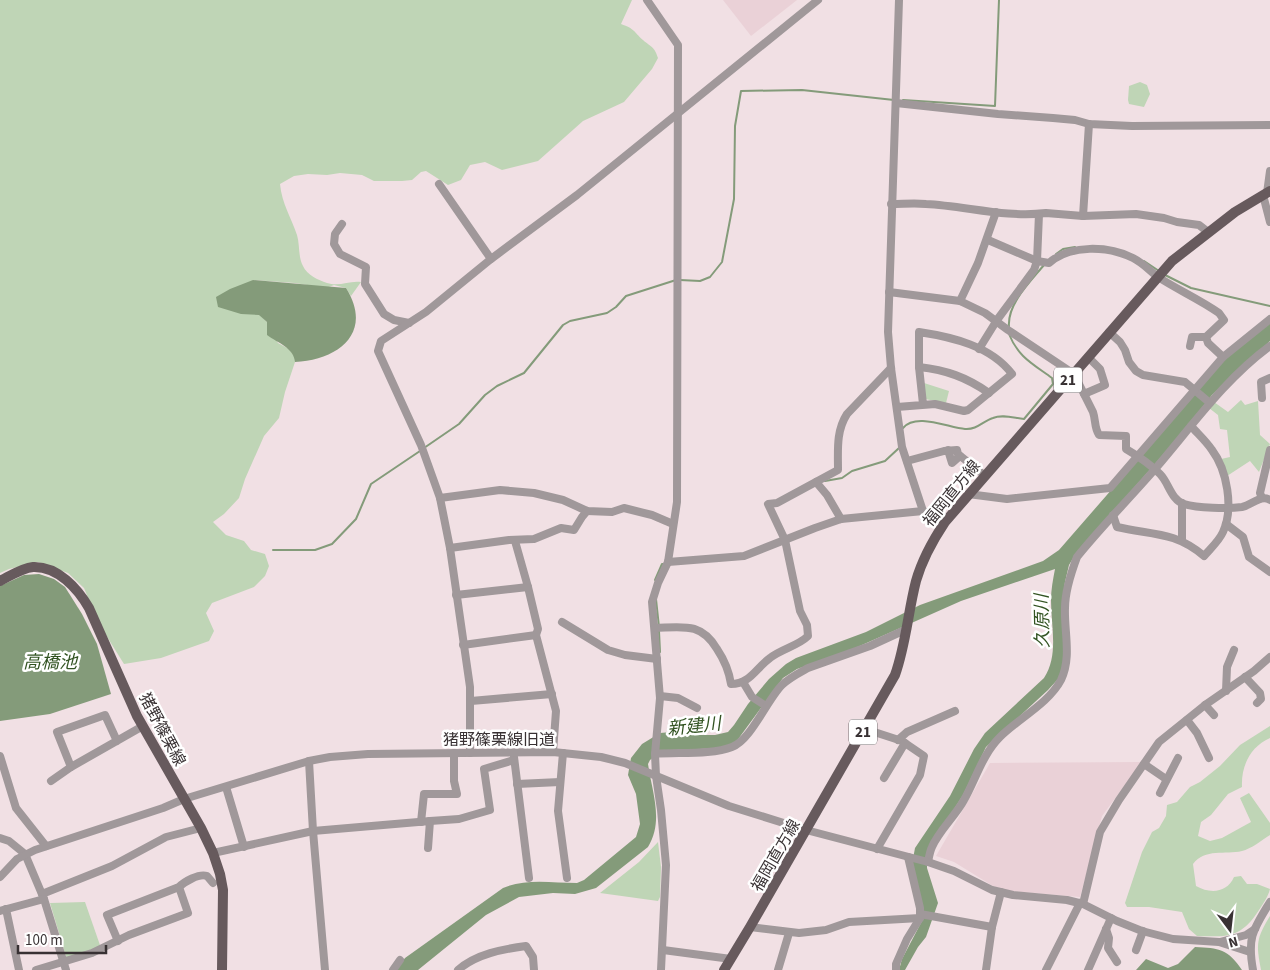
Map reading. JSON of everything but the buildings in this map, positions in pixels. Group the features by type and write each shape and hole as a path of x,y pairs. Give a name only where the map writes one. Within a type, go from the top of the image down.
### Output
{"main road":[{"name":"福岡直方線","path":"724,970 895,675 901,658 916,579 932,542 944,522 1172,261 1208,232 1267,193"},
{"name":"猪野篠栗線","path":"0,581 33,567 45,569 73,585 89,608 137,716 201,828 213,853 223,890 222,970"}],"street":[{"path":"647,0 678,45 676,174 677,502 668,562 658,583 653,600 660,696 655,754 656,776 666,865 662,970"},
{"path":"470,753 471,701 450,548 440,498 421,445 378,351 381,341 426,312 491,259 577,195 818,0"},
{"path":"899,0 888,332 902,447 923,511"},
{"path":"896,103 1075,120 1089,124 1132,126 1270,125"},
{"path":"1083,216 1089,124"},
{"path":"1269,219 1267,193 1270,171"},
{"path":"439,184 491,259"},
{"path":"891,204 926,204 996,212 1083,216 1136,214 1199,225 1208,232"},
{"path":"960,301 988,240 996,212"},
{"path":"979,349 997,320 1034,270 1037,261 1039,214"},
{"path":"342,224 335,234 334,244 340,254 366,267 365,284 384,314 394,320 409,323"},
{"path":"988,240 1037,261 1049,263 1067,251 1096,250 1119,253 1134,258 1158,276 1219,313 1224,320 1206,337 1192,337 1190,346"},
{"path":"889,292 960,301 985,312 1008,330 1074,374 1093,412 1095,428 1099,435 1126,436 1126,449 1155,470 1165,480 1172,494 1182,503 1192,506 1241,507 1265,497 1270,500"},
{"path":"968,494 1007,500 1110,488 1223,358 1270,319"},
{"path":"897,406 935,404 964,411 968,410 1012,374 996,358 979,349 948,336 919,332 919,366 923,404"},
{"path":"1109,332 1120,342 1129,362 1136,371 1143,375 1185,382 1196,389 1210,403"},
{"path":"1206,337 1208,343 1223,358"},
{"path":"928,862 932,846 964,800 987,752 999,738 1041,703 1061,680 1066,665 1067,646 1064,606 1071,573 1077,557 1155,470 1210,403 1253,358 1270,346"},
{"path":"1084,394 1105,385 1100,369 1088,357"},
{"path":"919,366 936,369 971,381 988,393"},
{"path":"655,628 683,627 705,633 728,667 731,684 743,682 772,657 808,636 807,625 800,611 785,540 768,504 777,503 838,470 841,423 847,414 891,368"},
{"path":"1262,398 1261,382 1270,378"},
{"path":"1113,515 1117,527 1140,530 1182,540 1204,556 1217,541 1226,524 1228,507 1225,478 1217,459 1212,450 1191,426"},
{"path":"906,461 948,450 957,450 960,456 984,475"},
{"path":"1262,498 1260,493 1270,450"},
{"path":"816,482 827,495 841,520"},
{"path":"440,498 500,490 534,493 563,500 587,511 612,512 624,508 652,515 673,524"},
{"path":"1182,503 1182,540"},
{"path":"450,548 510,540 534,539 561,528 574,530 587,511"},
{"path":"668,562 744,556 814,528 841,520 923,511 934,515 944,522"},
{"path":"1226,524 1243,537 1249,557 1270,572"},
{"path":"515,540 538,630 536,635 556,711 553,752"},
{"path":"456,595 528,587"},
{"path":"562,622 608,650 626,655 656,658"},
{"path":"655,754 732,747 741,741 751,729 783,684 808,668 870,646 907,629"},
{"path":"463,645 536,635"},
{"path":"1226,691 1228,667 1234,650"},
{"path":"1046,970 1047,965 1082,904 1100,832 1119,800 1159,742 1270,657"},
{"path":"1245,677 1260,693 1261,699 1257,703"},
{"path":"743,682 752,697 766,706"},
{"path":"471,701 552,694"},
{"path":"660,696 678,698 697,708"},
{"path":"1205,705 1214,715"},
{"path":"884,778 906,732 955,711"},
{"path":"71,767 57,732 105,715 117,741"},
{"path":"1187,720 1197,734 1209,758"},
{"path":"52,781 71,767 143,726"},
{"path":"865,729 902,742 924,756 920,775 878,849"},
{"name":"猪野篠栗線旧道","path":"25,854 163,808 184,799 309,761 368,754 470,753 514,756 553,752 601,757 625,763 729,806 806,830 928,862 954,871 979,885 1000,892 1067,900 1082,904 1143,931 1173,939 1219,942"},
{"path":"420,822 424,794 457,794 454,780 454,753"},
{"path":"563,753 558,811 567,878"},
{"path":"0,756 4,785 16,808 46,846"},
{"path":"213,853 313,831 459,819 490,810 484,769 514,756 529,878"},
{"path":"1160,793 1178,758"},
{"path":"309,761 325,970"},
{"path":"1144,764 1166,779"},
{"path":"517,784 560,782"},
{"path":"226,787 244,846"},
{"path":"428,848 430,821"},
{"path":"19,970 3,910 43,896 112,866 166,837 201,828"},
{"path":"0,838 9,841 25,854 43,896 65,966"},
{"path":"1,875 17,859 25,854"},
{"path":"896,970 896,964 907,939 920,916 910,857"},
{"path":"118,941 107,915 179,887 185,882 201,875 207,876 213,883"},
{"path":"36,970 65,966 118,941 188,913 179,887"},
{"path":"986,970 992,927 1000,892"},
{"path":"1253,970 1250,940 1270,902"},
{"path":"750,927 789,933 826,930 849,922 920,916 992,927"},
{"path":"1088,970 1111,918"},
{"path":"1106,929 1109,938 1108,948 1117,962"},
{"path":"1219,942 1246,935 1255,929"},
{"path":"1136,950 1143,931"},
{"path":"778,970 789,933"},
{"path":"1219,942 1250,952"},
{"path":"458,970 464,964 500,950 526,946 533,957 534,970"},
{"path":"663,950 731,959"},
{"path":"393,970 400,960"}],"shaded area":[{"path":"0,0 632,0 621,24 631,29 652,47 658,58 652,69 624,102 583,121 538,161 502,170 485,162 470,165 461,180 448,185 426,171 421,172 412,180 402,181 374,181 362,175 340,173 294,176 280,184 285,204 297,235 300,259 307,272 313,277 332,284 361,282 351,296 346,288 334,285 326,288 295,283 253,280 241,314 259,314 267,322 278,343 289,349 295,357 295,362 279,418 264,436 245,479 239,498 224,514 213,522 226,535 244,541 251,550 265,554 269,566 265,576 254,587 212,603 206,613 214,631 209,641 161,658 124,664 99,624 84,588 68,573 38,562 0,573"},
{"path":"723,0 797,0 751,36"},
{"path":"1140,82 1147,85 1150,94 1144,107 1129,104 1128,100 1129,86"},
{"path":"924,383 949,391 946,403 925,399"},
{"path":"1241,400 1245,405 1258,401 1260,435 1270,444 1259,472 1250,461 1227,476 1221,459 1230,457 1227,430 1220,429 1218,415 1209,408 1214,402 1228,412"},
{"path":"1270,726 1270,738 1257,746 1248,758 1243,772 1242,787 1228,794 1211,815 1201,822 1198,836 1210,841 1222,838 1251,822 1240,798 1249,793 1270,823 1270,835 1245,850 1209,854 1198,859 1193,864 1196,886 1201,889 1218,891 1227,886 1234,877 1241,876 1247,884 1257,884 1270,889 1252,919 1240,931 1233,934 1225,936 1197,936 1189,929 1182,912 1149,907 1127,907 1125,903 1142,852 1152,832 1159,828 1166,816 1167,805 1177,802 1190,787 1200,782 1220,766 1240,745"},
{"path":"1142,762 1102,816 1080,897 1009,891 993,886 954,862 936,856 990,763"},
{"path":"658,842 661,867 660,897 658,901 600,893 639,862"},
{"path":"85,902 101,948 67,960 50,903"},
{"path":"1270,916 1270,970 1261,970 1258,942"}],"water":[{"path":"253,280 346,288 354,304 356,318 354,331 337,350 311,360 295,362 289,349 267,335 267,322 259,315 241,314 218,307 216,297"},
{"path":"1270,322 1270,341 1212,395 1183,432 1075,555 1069,565 1062,605 1065,646 1059,678 986,747 963,795 927,852 927,868 938,903 926,937 905,970 899,970 902,959 922,921 912,864 915,848 950,796 974,749 985,733 1044,678 1049,669 1053,650 1051,596 1055,569 961,601 844,653 797,669 783,678 736,742 720,748 661,751 648,764 656,806 656,817 653,837 648,847 596,888 575,894 553,893 519,897 486,915 418,970 396,970 405,958 503,888 530,882 577,883 584,880 636,837 640,824 636,794 628,775 631,758 642,744 660,733 715,735 728,732 769,679 796,658 866,632 920,605 1043,561 1059,550 1227,357"},
{"name":"高橋池","path":"39,574 54,579 65,587 82,614 97,644 111,694 50,714 0,721 0,586 24,575"},
{"path":"1195,947 1222,951 1232,958 1242,970 1136,970 1146,959 1168,968 1178,964"}],"waterway":[{"path":"903,100 995,106 999,0"},
{"path":"680,280 700,281 710,277 722,262 734,199 735,126 741,91 802,90 894,100"},
{"path":"1056,254 1063,249 1075,247"},
{"path":"1144,261 1159,271"},
{"path":"1009,327 1009,318 1020,294 1044,265"},
{"path":"1165,275 1191,288 1270,306"},
{"path":"424,448 459,424 485,395 497,386 524,373 563,325 570,321 607,313 616,307 626,296 676,280"},
{"path":"903,428 909,423 916,421 933,422 969,429 997,417 1004,416 1024,419 1053,384 1052,378 1032,364 1017,349 1009,334"},
{"path":"825,481 842,478 852,471 885,461 899,448"},
{"path":"273,550 315,550 332,544 356,519 371,484 420,451"},
{"path":"655,580 662,564 665,564"},
{"path":"656,599 659,627"},
{"path":"659,631 660,652"}],"water label":[{"name":"久原川","path":"1042,621"},
{"name":"新建川","path":"694,726"}]}
